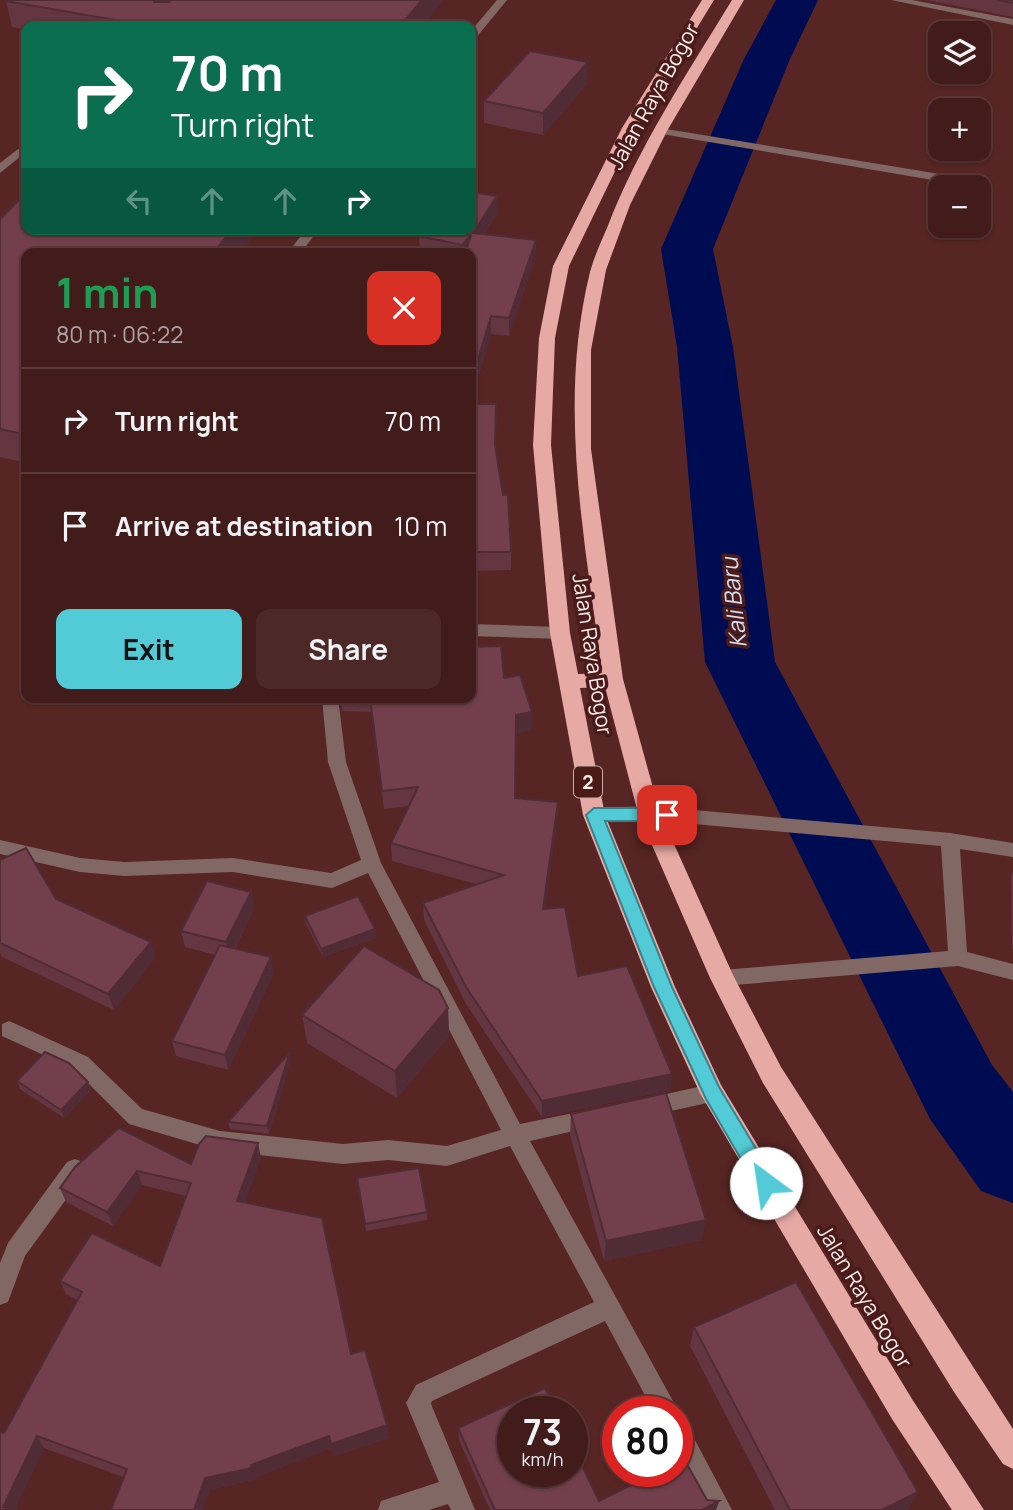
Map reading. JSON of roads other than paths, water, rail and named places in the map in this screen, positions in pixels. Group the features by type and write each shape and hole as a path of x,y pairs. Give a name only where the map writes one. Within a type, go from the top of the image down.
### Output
{"highway":[{"name":"Jalan Raya Bogor","path":"708,0 629,128 561,267 547,338 542,445 560,633 594,815 663,987 712,1093 902,1409 969,1510"},
{"name":"Jalan Raya Bogor","path":"738,0 660,131 623,205 598,270 583,350 582,449 613,679 649,813 722,978 772,1075 964,1382 1013,1454"},
{"path":"569,682 613,679"}],"street":[{"path":"476,31 502,0"},
{"path":"897,0 1013,22"},
{"path":"660,131 928,176"},
{"path":"0,169 21,150"},
{"path":"476,630 560,633"},
{"path":"330,703 329,728 334,754 372,863 515,1135 658,1396"},
{"path":"594,815 649,813 950,840 1013,850"},
{"path":"950,840 958,958"},
{"path":"0,847 80,865 124,869 233,865 332,881 372,863"},
{"path":"722,978 958,958 1013,972"},
{"path":"9,1030 81,1063 136,1117 220,1141 343,1154 388,1150 447,1156 515,1135 607,1115"},
{"path":"633,1110 712,1093"},
{"path":"118,1132 136,1117"},
{"path":"0,1294 8,1251 71,1173 90,1156"},
{"path":"390,1510 458,1500 418,1403 424,1393 609,1307"},
{"path":"693,1461 720,1510"}],"waterway":[{"name":"Kali Baru","path":"797,0 767,59 687,249 705,347 740,662 961,1092 1013,1162"}]}
